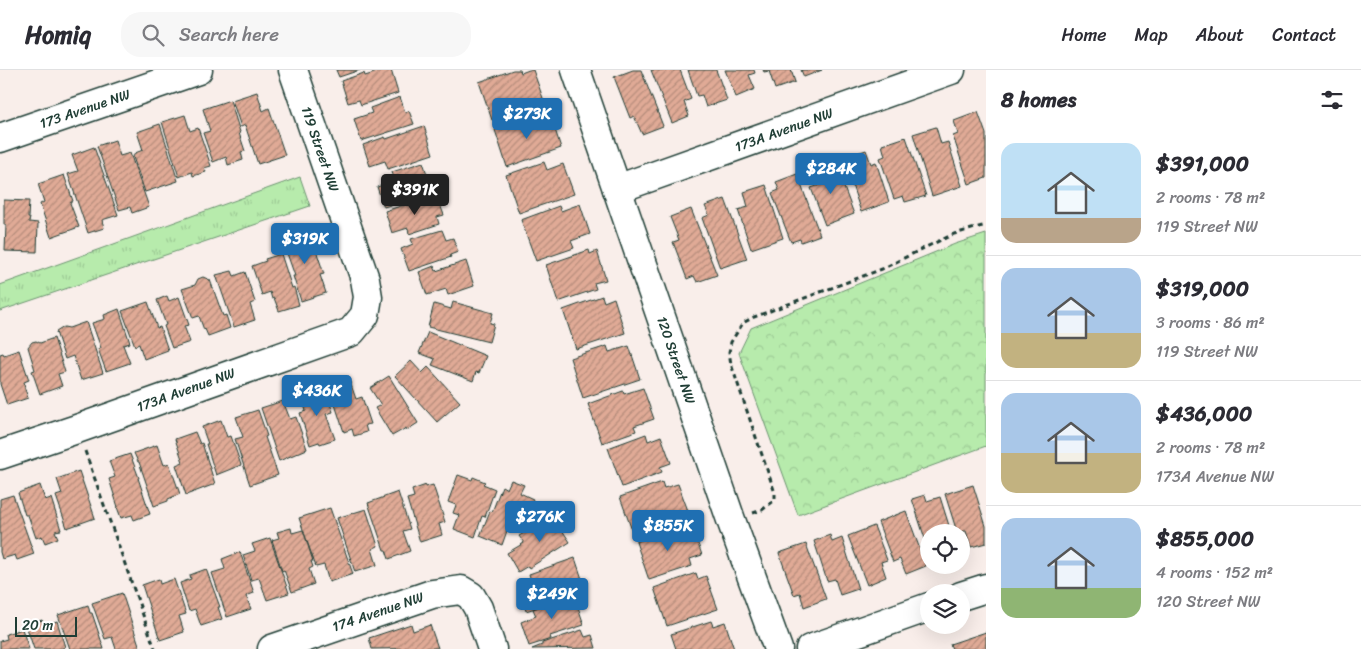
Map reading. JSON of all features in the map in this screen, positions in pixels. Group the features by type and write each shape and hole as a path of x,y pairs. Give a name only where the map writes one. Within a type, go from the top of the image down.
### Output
{"street":[{"name":"173 Avenue NW","path":"0,138 198,70"},
{"name":"119 Street NW","path":"293,70 365,279 368,297 365,315"},
{"name":"120 Street NW","path":"576,70 778,649"},
{"name":"173A Avenue NW","path":"617,189 951,70"},
{"name":"173A Avenue NW","path":"0,455 351,332 365,315"},
{"path":"970,593 986,588"},
{"name":"174 Avenue NW","path":"272,649 432,594 461,590 471,596 478,608 492,649"},
{"path":"810,649 920,610"}],"path":[{"path":"732,520 762,510 775,500 775,493 731,364 729,352 731,342 743,323 754,317 882,269 954,234 986,225"},
{"path":"77,429 155,649"}],"green space":[{"path":"300,177 310,206 0,311 0,285"},
{"path":"986,234 986,446 798,515 739,353 751,328 955,244"}],"building":[{"path":"336,70 360,70 339,77"},
{"path":"384,70 391,70 398,93 361,105 359,100 348,103 341,81 364,73 365,76"},
{"path":"513,70 520,70 521,73 533,70 544,101 492,120 479,82"},
{"path":"633,70 641,70 663,126 642,134 634,116 630,118 614,77"},
{"path":"651,70 680,70 691,99 684,102 689,116 672,123"},
{"path":"688,70 716,70 727,100 706,107 702,95 697,96"},
{"path":"725,70 754,70 755,73 749,75 755,89 736,97"},
{"path":"763,70 791,70 795,82 775,89 769,71 764,72"},
{"path":"801,70 822,70 804,77"},
{"path":"257,92 263,111 269,108 285,155 258,164 245,125 241,127 232,100"},
{"path":"400,97 405,112 409,111 414,124 361,141 354,119 372,113 370,108"},
{"path":"230,100 245,151 241,152 243,160 228,165 226,157 213,162 203,133 210,131 203,109"},
{"path":"978,112 986,134 986,178 969,184 953,136 958,134 954,121"},
{"path":"185,115 190,131 198,128 211,166 204,168 206,172 193,176 192,172 179,177 162,122"},
{"path":"536,116 538,121 551,117 561,148 507,167 495,130"},
{"path":"160,124 178,181 145,192 133,157 135,153 143,150 137,132"},
{"path":"424,126 433,154 388,169 385,161 370,166 363,145"},
{"path":"936,127 941,144 948,142 962,186 932,196 913,134"},
{"path":"906,137 926,196 905,202 903,196 894,199 880,158 885,156 882,145"},
{"path":"115,140 120,156 130,153 149,207 132,213 130,207 119,210 97,146"},
{"path":"94,147 118,215 102,220 104,228 88,233 68,174 78,171 72,155"},
{"path":"866,150 871,164 876,162 889,202 861,212 843,158"},
{"path":"834,161 854,214 825,225 811,188 820,185 814,169"},
{"path":"423,162 428,177 435,180 432,188 433,191 384,207 377,187 395,181 392,172"},
{"path":"544,162 547,170 563,164 574,194 519,213 506,175"},
{"path":"797,174 820,235 801,242 800,239 791,242 772,193 779,190 776,182"},
{"path":"64,175 73,201 70,203 79,227 51,237 40,204 44,202 38,184"},
{"path":"766,185 783,238 751,249 738,210 748,207 744,192"},
{"path":"430,198 432,204 439,202 444,215 437,217 439,224 409,234 408,228 392,233 385,211"},
{"path":"725,199 747,259 720,268 702,218 709,215 705,206"},
{"path":"4,200 29,201 29,222 38,223 37,252 5,251 6,225 4,225"},
{"path":"580,204 590,234 571,241 574,248 536,261 521,220 559,206 561,211"},
{"path":"691,209 717,275 697,282 694,276 687,279 673,242 679,240 670,217"},
{"path":"309,229 324,274 320,275 326,293 301,301 293,276 295,276 282,239"},
{"path":"442,230 446,240 453,238 458,252 450,255 451,257 409,271 401,249 413,244 411,239"},
{"path":"589,250 590,254 597,251 606,280 594,283 596,289 558,302 546,265"},
{"path":"281,254 299,305 279,311 270,292 262,295 252,266"},
{"path":"466,261 474,286 448,295 446,289 427,295 419,272 434,266 436,271"},
{"path":"232,271 234,276 245,272 255,302 250,304 255,320 234,327 216,275"},
{"path":"203,277 210,280 223,316 226,315 230,328 208,336 199,316 193,318 182,289 195,285 198,279"},
{"path":"167,296 169,301 179,297 189,325 184,326 190,342 172,348 157,300"},
{"path":"602,296 604,302 614,298 625,333 576,349 563,310"},
{"path":"148,302 157,328 160,327 168,350 144,359 139,344 135,346 122,311"},
{"path":"453,302 493,313 490,323 494,324 489,342 428,327 434,304 451,309"},
{"path":"119,309 130,343 123,345 130,363 106,371 98,349 101,348 92,323 105,319 104,315"},
{"path":"86,322 103,373 81,380 73,356 65,359 56,332 64,327 69,328"},
{"path":"428,332 486,356 479,373 476,372 473,381 432,365 435,359 419,353"},
{"path":"54,338 65,372 58,374 62,386 40,394 32,371 35,370 28,347 32,342 40,343"},
{"path":"607,346 609,352 629,346 640,379 583,398 570,358"},
{"path":"19,350 29,380 24,382 28,398 7,405 0,384 0,354 3,353 4,355"},
{"path":"411,361 422,373 428,367 460,402 437,422 395,376"},
{"path":"389,376 418,423 392,436 375,408 381,405 370,388"},
{"path":"349,379 356,399 362,397 371,424 365,425 367,432 354,436 352,429 344,432 329,386"},
{"path":"324,387 333,412 326,414 335,439 310,445 300,413 306,411 301,395"},
{"path":"643,388 654,419 634,426 636,431 602,443 588,404 623,391 624,394"},
{"path":"283,401 290,419 296,417 307,449 279,461 261,408"},
{"path":"258,410 278,475 250,485 235,439 243,437 236,417"},
{"path":"221,420 227,437 231,436 241,465 216,475 202,427"},
{"path":"195,432 200,444 202,443 215,484 186,495 176,465 183,462 175,439"},
{"path":"646,434 648,441 661,436 671,463 660,467 662,472 622,487 608,448"},
{"path":"157,445 164,465 169,463 180,494 154,506 139,462 134,453"},
{"path":"130,454 150,514 134,520 132,515 121,518 109,479 115,477 109,461"},
{"path":"79,471 95,518 67,528 56,496 62,494 57,479"},
{"path":"458,475 472,480 473,477 495,489 485,517 482,516 475,537 454,529 459,515 453,513 456,505 448,502"},
{"path":"511,480 524,485 520,493 533,499 520,533 508,528 502,545 480,536 502,486 507,489"},
{"path":"662,482 664,488 678,484 690,516 634,536 620,497"},
{"path":"40,485 45,500 51,498 61,530 55,531 58,538 45,543 42,536 36,538 28,515 25,515 18,493"},
{"path":"426,485 426,487 433,485 445,522 439,524 442,535 420,542 407,499 414,497 412,490"},
{"path":"973,485 986,526 986,543 971,547 970,524 954,524 945,494"},
{"path":"398,492 410,529 403,531 410,551 389,559 386,550 384,550 368,503"},
{"path":"13,495 34,554 17,560 15,555 2,559 0,552 0,499"},
{"path":"925,495 927,501 940,497 948,524 920,524 912,499"},
{"path":"330,508 353,574 329,582 324,565 316,567 299,518"},
{"path":"366,509 378,546 372,549 377,565 355,572 337,518"},
{"path":"906,511 920,550 920,568 906,574 900,559 893,562 878,522"},
{"path":"556,512 566,528 562,530 570,542 529,568 528,566 518,572 507,553 524,543 519,536 547,521 546,519"},
{"path":"874,526 887,560 881,562 886,577 867,585 848,536"},
{"path":"678,527 680,534 693,530 702,555 690,559 692,566 649,580 636,542"},
{"path":"291,528 292,533 303,530 313,561 311,561 313,567 309,569 314,584 292,592 284,570 282,571 272,540 279,538 277,532"},
{"path":"830,535 832,542 842,538 858,589 840,595 835,579 827,581 814,541"},
{"path":"270,538 289,593 267,600 259,578 251,580 243,555 255,551 252,544"},
{"path":"806,544 826,599 804,607 800,593 794,595 779,553"},
{"path":"240,552 254,593 246,596 251,609 227,617 212,573 225,569 222,559"},
{"path":"575,558 586,591 526,611 518,588 532,584 529,574"},
{"path":"206,569 220,607 218,607 222,619 201,626 195,609 189,611 180,583 191,579 190,575"},
{"path":"696,573 698,579 706,576 718,609 667,626 654,588"},
{"path":"159,579 160,584 174,579 186,614 179,616 184,632 160,640 142,585"},
{"path":"122,593 140,648 116,649 112,637 105,639 92,603"},
{"path":"574,595 584,625 550,636 551,639 529,646 521,622 536,616 533,609"},
{"path":"88,605 104,649 70,649 58,615"},
{"path":"42,620 44,625 57,621 65,647 60,649 34,649 26,625"},
{"path":"711,621 713,626 725,622 734,649 676,649 671,634"},
{"path":"411,624 413,631 430,625 438,648 372,649 369,638"},
{"path":"22,629 29,649 0,649 0,641 7,639 6,634"},
{"path":"582,630 585,637 592,635 596,648 532,649 542,645 542,643"},
{"path":"986,632 986,649 952,649 950,644"}]}
